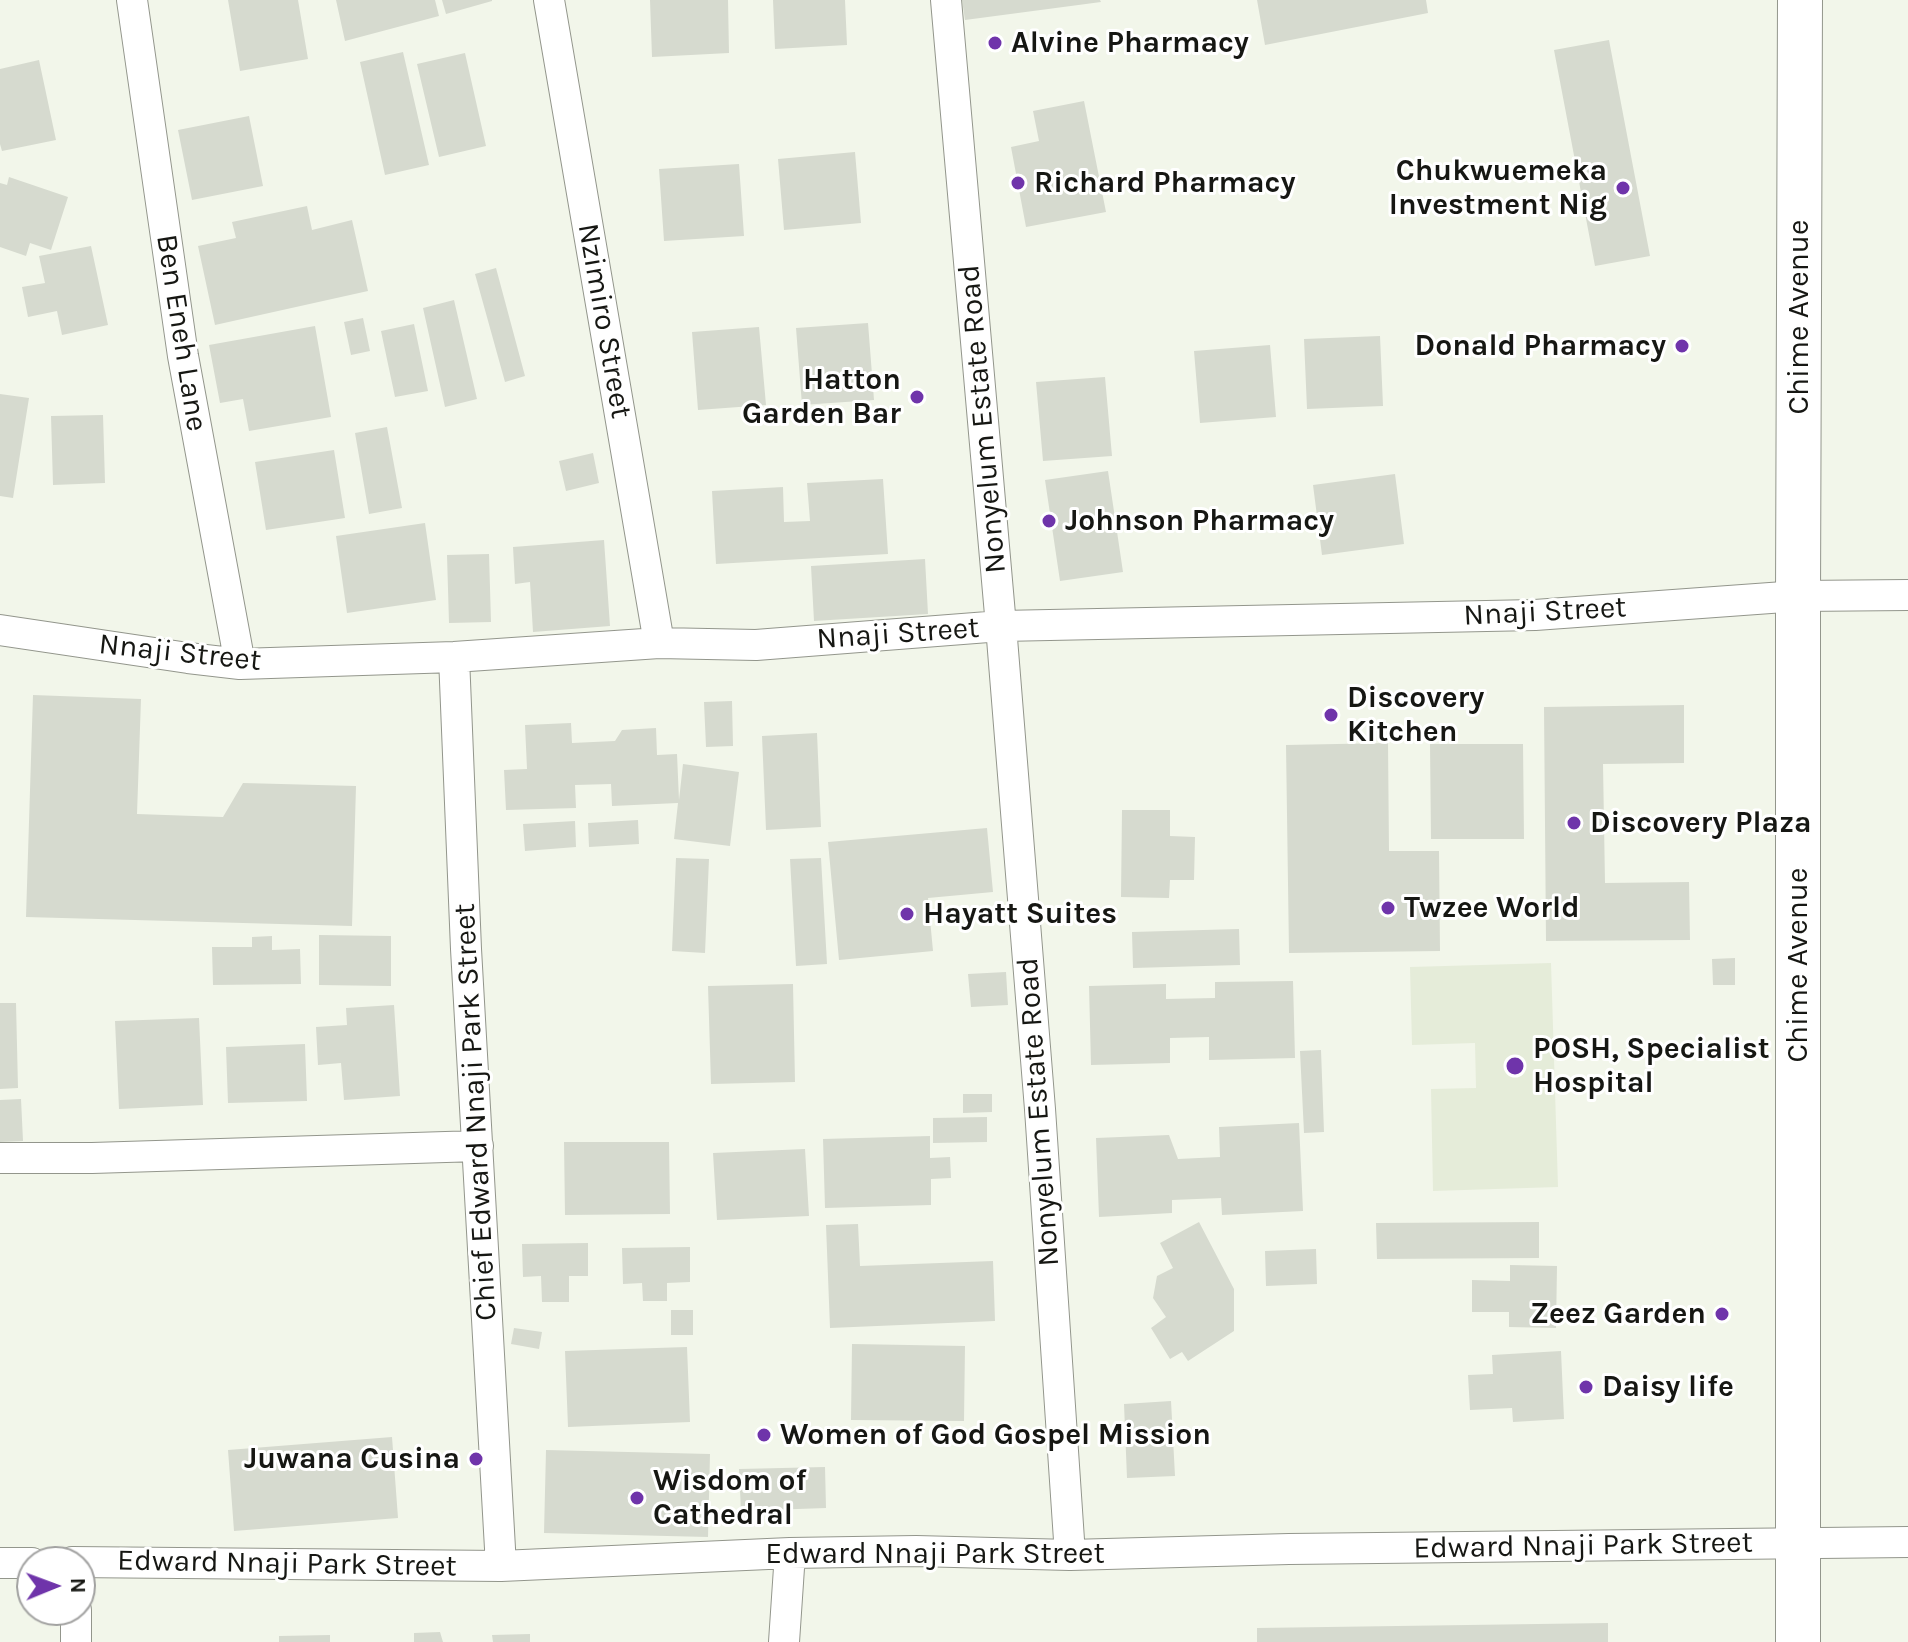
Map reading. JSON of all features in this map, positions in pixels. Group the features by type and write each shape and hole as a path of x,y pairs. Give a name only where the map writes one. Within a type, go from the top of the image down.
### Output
{"main road":[{"name":"Chime Avenue","path":"1798,1642 1800,0"}],"street":[{"name":"Ben Eneh Lane","path":"132,0 183,356 240,664"},
{"name":"Nzimiro Street","path":"549,0 659,643"},
{"name":"Nonyelum Estate Road","path":"946,0 1040,1109 1070,1555"},
{"name":"Nnaji Street","path":"0,630 240,664 454,657 659,643 756,645 1001,626 1535,615 1798,596 1908,595"},
{"name":"Chief Edward Nnaji Park Street","path":"454,657 465,933 501,1566"},
{"path":"0,1158 478,1146"},
{"name":"Edward Nnaji Park Street","path":"96,1562 501,1566 790,1553 916,1551 1070,1555 1289,1549 1908,1542"},
{"path":"784,1642 790,1553"}],"shaded area":[{"name":"POSH, Specialist Hospital","path":"1551,963 1558,1187 1433,1191 1431,1089 1476,1088 1475,1043 1412,1045 1410,967"}],"building":[{"path":"228,0 298,0 308,59 240,71"},
{"path":"336,0 435,0 439,16 345,41"},
{"path":"442,0 492,0 492,1 446,14"},
{"path":"650,0 728,0 729,53 652,57"},
{"path":"773,0 845,0 847,45 775,49"},
{"path":"962,0 1100,0 1101,2 965,20"},
{"path":"1257,0 1426,0 1428,13 1265,45"},
{"path":"1609,40 1650,256 1595,266 1554,50"},
{"path":"403,52 429,165 385,175 360,62"},
{"path":"465,53 486,146 439,157 417,64"},
{"path":"39,60 56,140 2,151 0,69"},
{"path":"1084,101 1106,212 1026,227 1011,147 1039,141 1033,111"},
{"path":"249,116 263,186 192,200 178,130"},
{"path":"855,152 861,223 784,230 778,159"},
{"path":"739,164 744,236 664,241 659,169"},
{"path":"9,177 68,197 51,250 30,243 26,256 0,247 0,183 7,185"},
{"path":"307,206 312,230 352,220 368,291 215,325 198,246 236,238 232,222"},
{"path":"91,246 108,325 62,335 57,311 28,317 22,287 45,283 39,256"},
{"path":"496,268 525,376 505,382 475,274"},
{"path":"454,300 477,399 445,407 423,308"},
{"path":"363,318 370,351 351,355 344,322"},
{"path":"868,323 874,400 802,405 796,328"},
{"path":"414,324 428,391 395,397 381,331"},
{"path":"315,326 331,417 249,431 243,399 220,403 209,345"},
{"path":"759,327 766,405 698,410 692,332"},
{"path":"1380,336 1383,406 1307,409 1304,339"},
{"path":"1270,345 1276,417 1200,423 1194,351"},
{"path":"1105,377 1112,456 1043,461 1036,382"},
{"path":"0,394 29,398 13,498 0,496"},
{"path":"103,415 105,483 53,485 51,416"},
{"path":"387,427 402,508 369,514 355,433"},
{"path":"334,450 345,518 266,530 255,462"},
{"path":"593,453 599,483 566,491 559,461"},
{"path":"1108,471 1123,572 1060,581 1045,480"},
{"path":"1395,474 1404,544 1322,555 1313,485"},
{"path":"883,479 888,554 716,564 712,491 783,487 784,522 810,521 807,483"},
{"path":"425,523 436,600 347,613 336,536"},
{"path":"604,540 610,626 533,632 530,582 515,584 513,547"},
{"path":"489,554 491,622 449,623 447,555"},
{"path":"925,559 928,614 814,621 811,566"},
{"path":"33,695 141,699 137,814 223,817 243,783 356,786 352,926 26,917"},
{"path":"732,701 733,746 706,747 704,702"},
{"name":"Discovery Plaza","path":"1684,705 1684,763 1603,764 1605,883 1689,882 1690,940 1546,941 1544,707"},
{"path":"571,723 572,743 615,741 622,730 656,728 657,755 677,754 679,800 683,764 739,772 730,846 674,839 678,803 612,806 611,784 575,785 576,808 506,810 504,770 527,769 525,725"},
{"path":"817,733 821,827 766,830 762,736"},
{"path":"1388,743 1389,851 1439,851 1440,951 1289,953 1286,745"},
{"path":"1430,744 1523,744 1524,839 1431,839"},
{"path":"1122,810 1170,810 1170,836 1195,837 1194,880 1170,880 1169,898 1121,897"},
{"path":"638,820 639,844 589,847 588,823"},
{"path":"575,821 576,847 525,851 523,824"},
{"path":"987,828 993,892 928,898 933,951 839,960 828,842"},
{"path":"676,858 709,859 705,953 672,951"},
{"path":"821,858 827,964 796,966 790,859"},
{"path":"1239,929 1240,965 1133,968 1132,932"},
{"path":"319,935 391,936 391,986 319,985"},
{"path":"272,936 272,950 300,949 301,984 213,985 212,947 252,947 252,937"},
{"path":"1735,958 1735,985 1713,985 1712,959"},
{"path":"1006,972 1008,1005 971,1007 968,974"},
{"path":"1293,981 1295,1058 1209,1060 1209,1037 1170,1038 1170,1063 1091,1065 1089,986 1166,984 1166,999 1215,998 1215,982"},
{"path":"793,984 795,1082 711,1084 708,986"},
{"path":"0,1003 16,1003 18,1088 0,1089"},
{"path":"394,1005 400,1096 344,1100 341,1063 318,1065 316,1027 347,1025 346,1008"},
{"path":"199,1018 203,1105 119,1109 115,1021"},
{"path":"305,1044 307,1101 228,1103 226,1047"},
{"path":"1321,1050 1324,1132 1304,1133 1300,1051"},
{"path":"963,1094 992,1094 992,1112 963,1113"},
{"path":"21,1099 23,1141 0,1142 0,1100"},
{"path":"987,1117 987,1142 933,1143 933,1118"},
{"path":"1299,1123 1303,1211 1222,1215 1221,1198 1172,1200 1172,1213 1099,1217 1096,1138 1169,1135 1178,1159 1220,1157 1219,1127"},
{"path":"930,1136 930,1158 950,1157 951,1178 931,1179 931,1205 825,1208 823,1139"},
{"path":"564,1142 669,1142 670,1214 565,1215"},
{"path":"805,1149 809,1216 717,1220 713,1153"},
{"path":"1199,1222 1234,1289 1234,1331 1188,1361 1182,1352 1170,1359 1151,1328 1166,1317 1153,1298 1157,1276 1173,1268 1160,1243"},
{"path":"1539,1222 1539,1258 1377,1259 1376,1223"},
{"path":"858,1224 860,1266 993,1261 995,1321 830,1328 826,1225"},
{"path":"588,1243 588,1276 569,1276 569,1302 542,1302 541,1276 523,1277 522,1244"},
{"path":"690,1247 690,1282 667,1283 667,1301 643,1301 642,1283 623,1284 622,1248"},
{"path":"1316,1249 1317,1284 1266,1286 1265,1251"},
{"path":"1510,1265 1557,1266 1556,1328 1509,1327 1509,1312 1472,1312 1472,1280 1510,1281"},
{"path":"671,1310 693,1310 693,1335 671,1335"},
{"path":"514,1328 542,1332 539,1349 511,1344"},
{"path":"852,1344 965,1346 964,1421 851,1420"},
{"path":"687,1347 690,1422 568,1427 565,1351"},
{"path":"1561,1351 1564,1419 1513,1422 1512,1408 1470,1410 1468,1375 1493,1374 1492,1355"},
{"path":"1171,1401 1175,1476 1127,1478 1124,1404"},
{"path":"392,1437 398,1518 234,1531 228,1450"},
{"path":"546,1450 710,1454 708,1537 544,1533"},
{"path":"825,1467 826,1508 741,1511 739,1469"},
{"path":"1608,1623 1608,1642 1257,1642 1257,1628"},
{"path":"440,1632 443,1642 414,1642 414,1633"},
{"path":"530,1634 530,1642 493,1642 492,1635"},
{"path":"330,1635 330,1642 279,1642 279,1636"}],"place":[{"name":"Alvine Pharmacy","path":"995,43"},
{"name":"Richard Pharmacy","path":"1018,183"},
{"name":"Chukwuemeka Investment Nig","path":"1623,188"},
{"name":"Donald Pharmacy","path":"1682,346"},
{"name":"Hatton Garden Bar","path":"917,397"},
{"name":"Johnson Pharmacy","path":"1049,521"},
{"name":"Discovery Kitchen","path":"1331,715"},
{"name":"Discovery Plaza","path":"1574,823"},
{"name":"Twzee World","path":"1388,908"},
{"name":"Hayatt Suites","path":"907,914"},
{"name":"POSH, Specialist Hospital","path":"1515,1066"},
{"name":"Zeez Garden","path":"1722,1314"},
{"name":"Daisy life","path":"1586,1387"},
{"name":"Women of God Gospel Mission","path":"764,1435"},
{"name":"Juwana Cusina","path":"476,1459"},
{"name":"Wisdom of Cathedral","path":"637,1498"}]}
